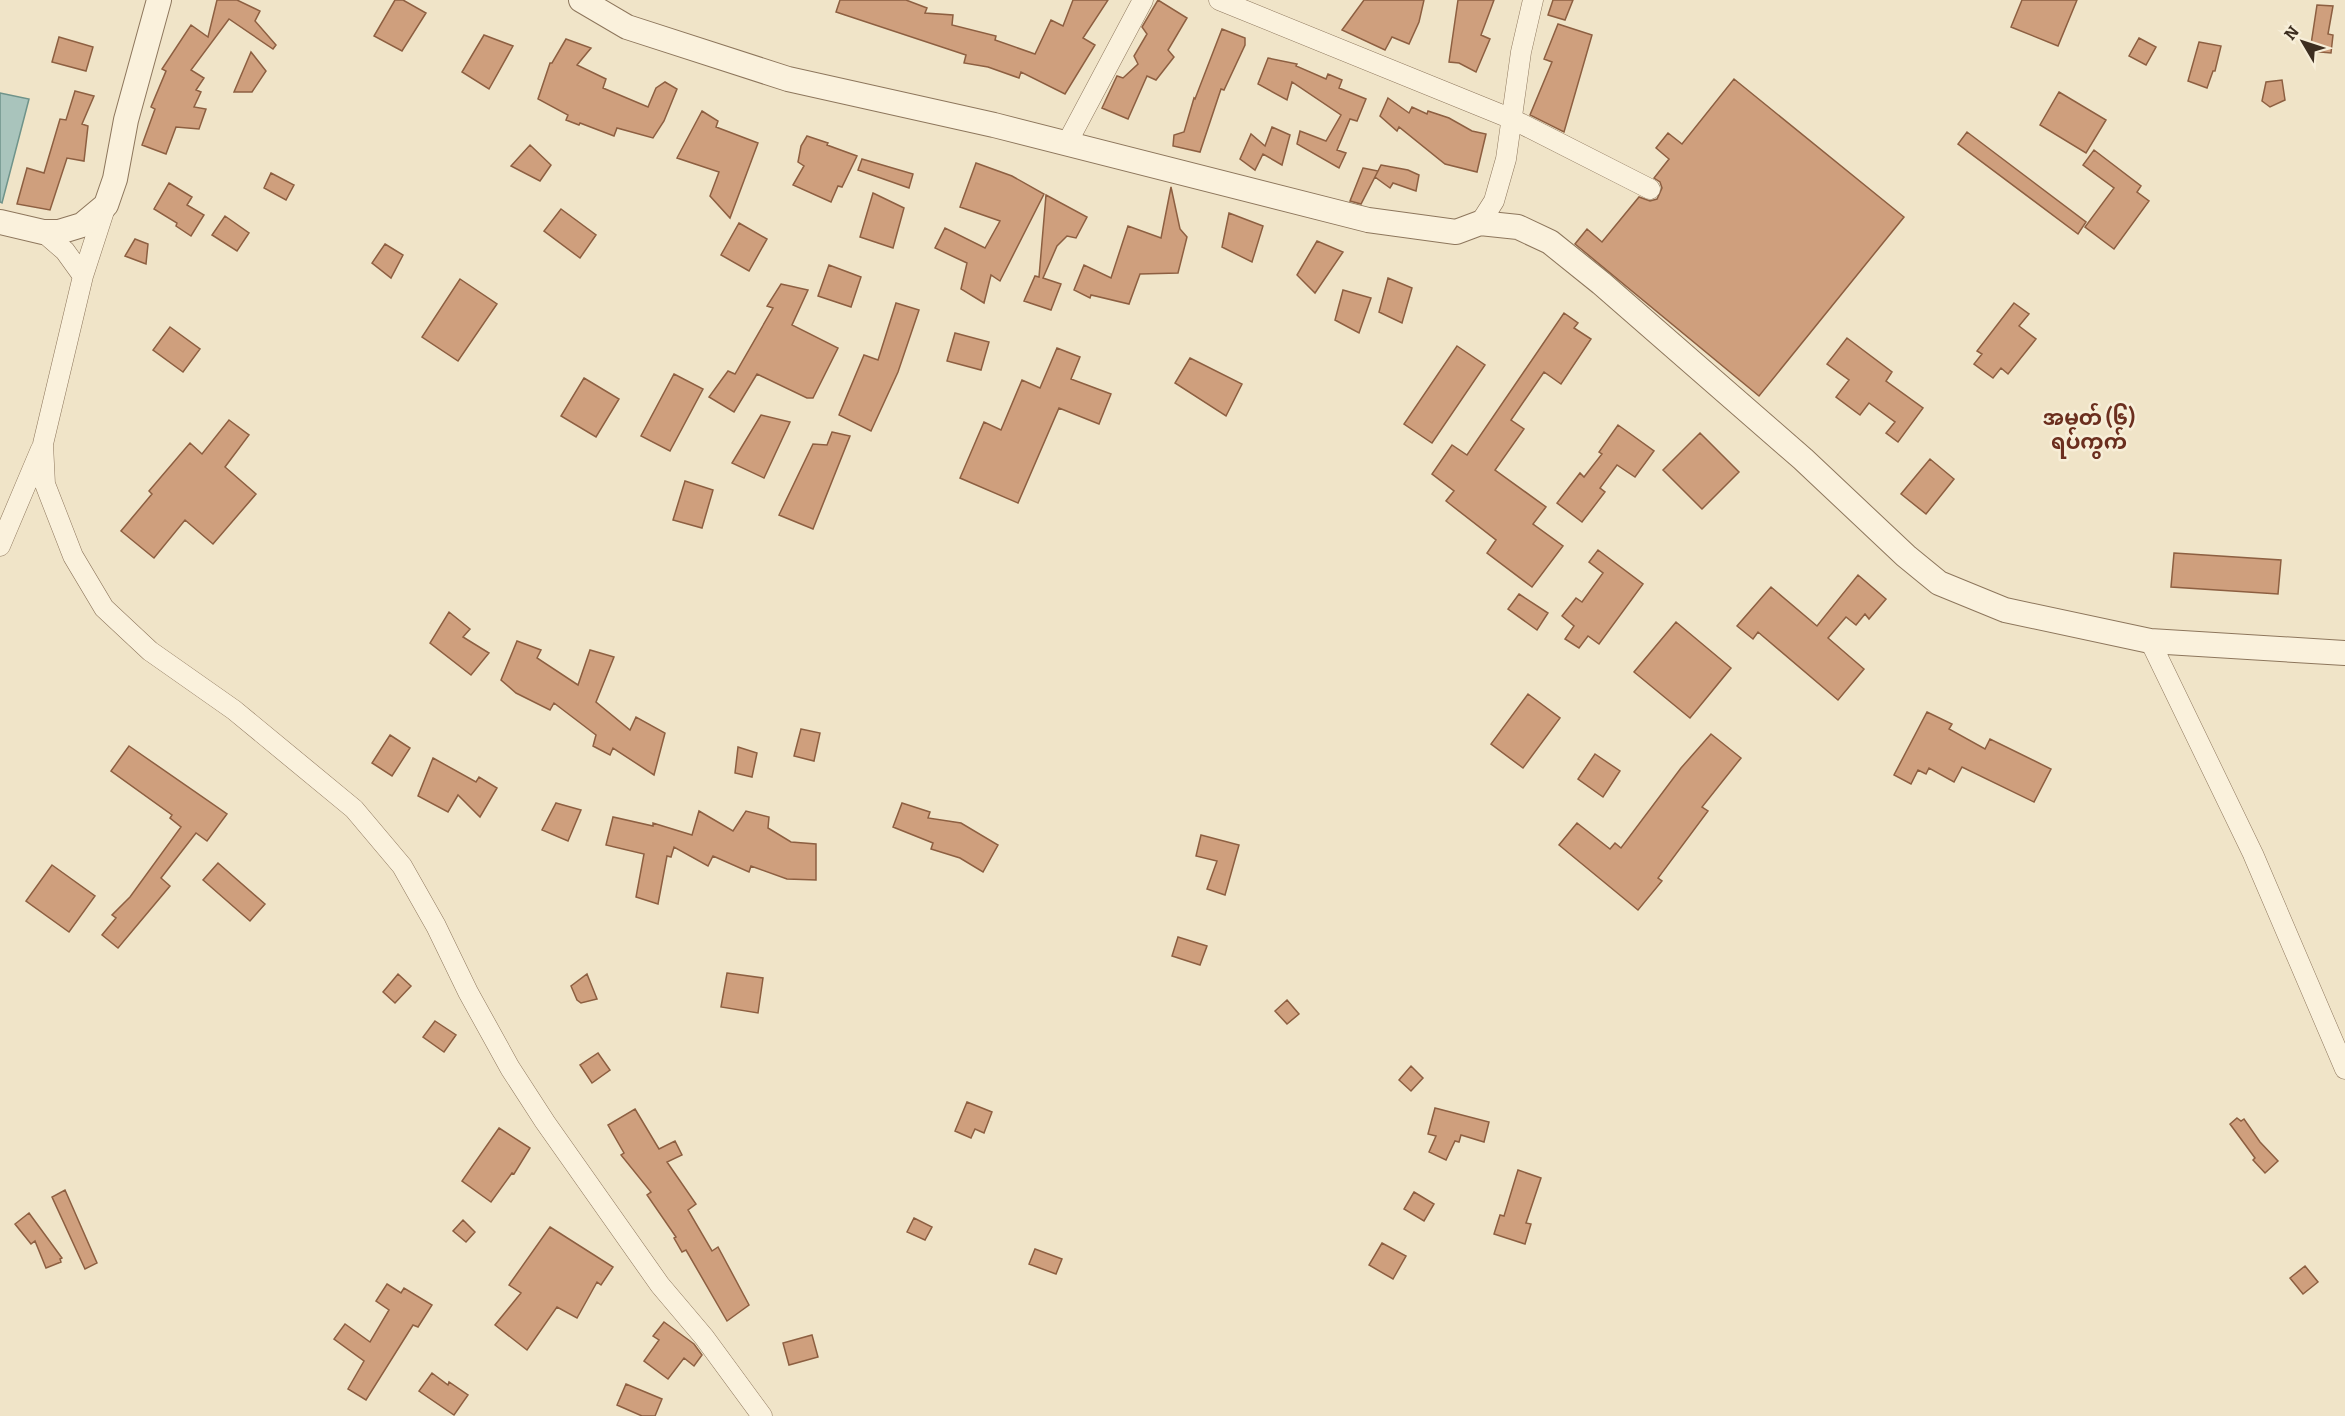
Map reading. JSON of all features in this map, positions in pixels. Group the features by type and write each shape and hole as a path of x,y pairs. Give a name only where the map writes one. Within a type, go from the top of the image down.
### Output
{"street":[{"path":"0,546 43,444 83,276 115,179 126,120 159,0"},
{"path":"1067,143 1143,0"},
{"path":"1220,0 1512,119 1650,189"},
{"path":"1480,223 1494,201 1506,159 1521,52 1533,0"},
{"path":"589,2 627,27 789,80 1067,143 1368,220 1456,232 1480,223 1518,227 1550,242 1715,381 1803,459 1906,556 1940,583 2006,610 2150,641 2345,653"},
{"path":"0,222 43,232 59,232 82,225 106,205"},
{"path":"43,232 65,251 83,276"},
{"path":"43,444 45,484 73,556 104,608 150,651 234,710 354,808 402,866 436,926 473,1002 510,1068 545,1122 654,1276 704,1337 762,1416"},
{"path":"2150,641 2253,854 2345,1069"}],"water":[{"path":"0,93 29,99 2,203 0,202"}],"building":[{"path":"217,0 237,0 260,11 255,21 276,45 273,49 229,19 191,70 204,78 196,90 201,92 194,107 206,109 199,129 176,127 166,154 142,145 155,109 151,107 166,71 162,69 191,25 208,37"},
{"path":"395,0 403,0 426,13 402,51 374,36"},
{"path":"840,0 906,0 927,8 925,13 953,15 952,25 996,36 995,40 1035,54 1051,20 1063,26 1073,0 1108,0 1083,38 1095,45 1065,94 1021,72 1019,78 988,67 964,63 966,55 836,12"},
{"path":"1158,0 1187,18 1168,50 1174,57 1156,80 1147,76 1128,119 1102,108 1117,76 1123,78 1138,64 1134,56 1147,34 1142,27"},
{"path":"1364,0 1424,0 1419,22 1409,44 1392,37 1385,50 1342,30"},
{"path":"1458,0 1494,0 1481,35 1490,39 1476,72 1459,63 1449,62"},
{"path":"1553,0 1573,0 1565,20 1548,15"},
{"path":"2022,0 2077,0 2058,46 2011,27"},
{"path":"2317,5 2333,6 2328,34 2333,35 2331,53 2310,51"},
{"path":"1558,24 1592,35 1564,132 1530,115 1552,62 1544,59"},
{"path":"1222,29 1245,38 1245,45 1224,90 1221,89 1200,152 1173,146 1174,135 1184,132 1194,98"},
{"path":"484,35 513,46 489,89 462,72"},
{"path":"59,37 93,47 86,71 52,62"},
{"path":"2139,38 2156,47 2146,65 2129,56"},
{"path":"566,39 591,48 577,65 606,79 603,88 648,107 656,88 665,82 677,89 664,121 653,138 617,128 614,136 580,123 579,125 566,120 568,115 538,99 550,63"},
{"path":"2199,42 2221,46 2215,71 2213,71 2207,88 2188,81"},
{"path":"251,52 266,71 252,92 234,92"},
{"path":"1268,58 1297,64 1296,66 1326,79 1328,74 1342,80 1339,88 1366,99 1357,121 1350,119 1337,150 1346,153 1339,168 1297,144 1300,131 1326,141 1341,115 1292,82 1287,100 1258,84"},
{"path":"1734,79 1904,217 1759,396 1575,244 1587,229 1602,242 1639,197 1650,201 1657,199 1662,188 1660,182 1654,178 1669,159 1656,148 1668,133 1682,144"},
{"path":"2282,80 2285,100 2270,107 2262,101 2266,82"},
{"path":"75,91 94,96 82,124 88,126 84,161 67,158 50,210 17,204 27,168 44,173 60,119 66,120"},
{"path":"2059,92 2106,120 2086,153 2040,125"},
{"path":"1388,98 1409,113 1412,107 1427,114 1428,111 1449,118 1472,131 1486,134 1477,172 1445,164 1399,127 1397,131 1380,116"},
{"path":"702,111 718,121 716,127 758,143 730,218 710,196 719,172 677,158"},
{"path":"1272,127 1290,135 1282,165 1263,154 1255,170 1240,159 1251,134 1265,146"},
{"path":"1967,132 2086,222 2078,234 1958,144"},
{"path":"807,136 857,156 842,187 838,186 831,202 793,185 804,166 798,162 801,146"},
{"path":"530,145 551,165 540,181 511,166"},
{"path":"2094,150 2141,186 2137,192 2149,201 2114,249 2085,227 2114,188 2083,165"},
{"path":"862,159 913,174 909,188 858,170"},
{"path":"976,163 1012,176 1044,194 1000,281 991,275 984,303 961,289 967,263 935,248 945,228 985,248 1000,221 960,207"},
{"path":"1381,165 1408,170 1419,175 1416,191 1393,183 1390,188 1375,177"},
{"path":"1363,168 1378,171 1361,204 1350,201"},
{"path":"271,173 294,185 286,200 264,188"},
{"path":"169,183 192,197 187,205 204,215 191,236 176,226 177,223 154,209"},
{"path":"1171,187 1180,229 1187,237 1178,273 1140,274 1129,304 1091,295 1090,298 1074,290 1084,265 1111,278 1128,226 1161,238"},
{"path":"873,193 904,208 893,248 860,237"},
{"path":"1046,195 1087,217 1076,238 1067,236 1057,246 1043,278 1061,284 1051,310 1024,301 1035,276 1039,277"},
{"path":"561,209 596,235 580,258 544,231"},
{"path":"1229,213 1263,226 1252,262 1222,247"},
{"path":"225,216 249,233 237,251 212,235"},
{"path":"739,223 767,239 749,271 721,255"},
{"path":"135,239 148,244 146,264 125,256"},
{"path":"1317,241 1343,252 1315,293 1297,275"},
{"path":"385,244 403,255 391,278 372,263"},
{"path":"829,265 861,277 851,307 818,296"},
{"path":"1388,278 1412,288 1402,323 1379,312"},
{"path":"460,279 497,304 458,361 422,337"},
{"path":"781,284 808,290 792,325 838,348 813,398 807,398 757,374 734,412 709,397 728,371 735,374 773,308 767,306"},
{"path":"1343,290 1371,298 1359,333 1335,320"},
{"path":"896,303 919,310 898,372 871,431 839,415 864,355 878,360"},
{"path":"2014,303 2029,314 2019,326 2036,339 2008,374 2001,368 1993,378 1974,364 1982,354 1977,351"},
{"path":"1564,313 1578,323 1574,328 1591,339 1561,384 1544,372 1511,420 1524,429 1495,470 1546,507 1533,524 1563,546 1532,587 1487,553 1496,540 1446,501 1454,491 1432,474 1452,445 1467,455"},
{"path":"170,327 200,349 183,372 153,350"},
{"path":"955,333 989,342 981,370 947,361"},
{"path":"1847,338 1892,372 1886,381 1923,408 1898,442 1886,433 1895,422 1869,403 1860,415 1836,397 1849,380 1827,364"},
{"path":"1457,346 1485,365 1432,443 1404,424"},
{"path":"1057,348 1080,357 1071,379 1111,394 1099,424 1059,408 1018,503 960,478 984,422 1001,430 1022,380 1040,388"},
{"path":"1190,358 1242,384 1226,416 1175,383"},
{"path":"674,374 703,389 670,451 641,436"},
{"path":"584,378 619,399 596,437 561,416"},
{"path":"761,415 790,422 764,478 732,463"},
{"path":"229,420 249,435 225,467 256,494 213,544 185,520 154,558 121,531 152,494 149,491 190,443 202,454"},
{"path":"1618,425 1654,451 1635,477 1617,465 1600,488 1605,492 1582,522 1557,503 1580,473 1584,477 1602,454 1599,452"},
{"path":"832,432 850,436 813,529 779,515 813,444 827,445"},
{"path":"1700,433 1739,472 1702,509 1663,470"},
{"path":"1930,459 1954,479 1926,514 1901,494"},
{"path":"685,481 713,490 702,528 673,520"},
{"path":"1598,550 1643,584 1599,644 1588,636 1579,648 1565,639 1574,626 1562,616 1576,598 1582,602 1603,573 1589,562"},
{"path":"2174,553 2281,560 2278,594 2171,587"},
{"path":"1858,575 1886,599 1869,619 1865,614 1856,625 1846,617 1828,638 1864,669 1838,700 1758,632 1753,639 1737,626 1771,587 1817,626"},
{"path":"1519,594 1548,613 1537,630 1508,609"},
{"path":"449,612 470,629 463,637 489,653 471,675 430,643"},
{"path":"1676,622 1731,668 1690,718 1634,672"},
{"path":"517,641 541,650 537,658 578,685 590,650 614,657 596,702 630,730 636,717 665,733 654,775 613,748 610,755 593,746 596,735 554,703 550,710 516,693 501,680"},
{"path":"1528,694 1560,718 1523,768 1491,744"},
{"path":"1927,712 1952,724 1949,729 1985,749 1990,739 2051,769 2034,802 1962,767 1954,782 1929,768 1926,774 1918,770 1911,784 1894,775"},
{"path":"801,729 820,733 814,761 794,756"},
{"path":"1711,734 1741,758 1702,807 1708,811 1658,878 1662,881 1638,910 1559,845 1577,823 1610,849 1615,843 1621,848 1681,768"},
{"path":"390,735 410,748 392,776 372,763"},
{"path":"129,746 227,814 207,841 196,833 161,878 170,886 118,948 102,935 116,918 112,915 130,897 181,827 170,818 172,815 111,771"},
{"path":"738,747 757,753 752,777 735,773"},
{"path":"1595,754 1620,771 1603,797 1578,779"},
{"path":"433,758 476,782 479,777 497,788 480,817 458,795 448,812 418,796"},
{"path":"556,803 581,810 568,841 542,830"},
{"path":"902,803 930,812 928,818 961,823 998,845 983,872 960,858 931,849 933,843 893,827"},
{"path":"699,811 733,831 746,811 769,817 768,828 791,842 816,844 816,880 787,879 751,866 749,872 713,856 708,866 674,847 671,857 667,856 658,904 636,897 644,854 606,845 613,817 653,826 653,823 692,835"},
{"path":"1201,835 1239,845 1225,895 1207,889 1217,861 1196,856"},
{"path":"218,863 265,904 250,921 203,880"},
{"path":"52,865 95,896 69,932 26,901"},
{"path":"1178,937 1207,946 1200,965 1172,956"},
{"path":"727,973 763,978 758,1013 721,1007"},
{"path":"398,974 411,986 395,1003 383,992"},
{"path":"587,974 597,999 581,1003 577,1000 571,986"},
{"path":"1287,1000 1299,1014 1287,1024 1275,1011"},
{"path":"435,1021 456,1035 444,1052 423,1037"},
{"path":"598,1053 610,1070 592,1083 580,1065"},
{"path":"1411,1066 1423,1078 1411,1091 1399,1080"},
{"path":"967,1102 992,1112 984,1133 975,1129 971,1138 955,1131"},
{"path":"1435,1108 1489,1122 1484,1142 1461,1135 1459,1142 1455,1141 1446,1160 1429,1152 1436,1136 1428,1134"},
{"path":"635,1109 659,1149 675,1141 682,1155 667,1162 696,1204 688,1210 712,1251 718,1247 749,1305 727,1321 686,1250 682,1252 674,1238 676,1237 647,1195 651,1192 621,1155 624,1153 608,1125"},
{"path":"2237,1118 2241,1121 2244,1119 2260,1142 2278,1161 2265,1173 2253,1160 2255,1158 2230,1124"},
{"path":"499,1128 530,1148 514,1174 512,1173 491,1202 462,1181"},
{"path":"1518,1170 1541,1178 1526,1223 1531,1224 1525,1244 1494,1234 1500,1215 1504,1216"},
{"path":"65,1190 97,1263 85,1269 52,1197"},
{"path":"1414,1192 1434,1204 1424,1221 1404,1209"},
{"path":"29,1213 62,1258 61,1262 46,1268 35,1241 31,1244 15,1224"},
{"path":"914,1218 932,1227 925,1240 907,1232"},
{"path":"463,1220 475,1232 466,1242 453,1231"},
{"path":"550,1227 613,1267 601,1285 597,1282 577,1318 557,1307 527,1350 495,1325 521,1293 509,1285"},
{"path":"1382,1243 1406,1256 1393,1279 1369,1265"},
{"path":"1035,1249 1062,1259 1056,1274 1029,1264"},
{"path":"2305,1266 2318,1282 2303,1294 2290,1278"},
{"path":"387,1284 401,1293 404,1288 432,1305 418,1327 413,1325 366,1400 348,1389 364,1361 334,1339 345,1324 370,1342 389,1310 376,1301"},
{"path":"664,1322 694,1344 702,1355 694,1366 684,1358 668,1379 644,1361 659,1340 653,1336"},
{"path":"812,1335 818,1357 789,1365 783,1343"},
{"path":"432,1373 448,1385 449,1382 468,1395 454,1415 419,1391"},
{"path":"626,1384 662,1399 655,1416 642,1416 617,1405"}],"district":[{"name":"အမှတ် (၆) ရပ်ကွက်","path":"2089,430"}]}
